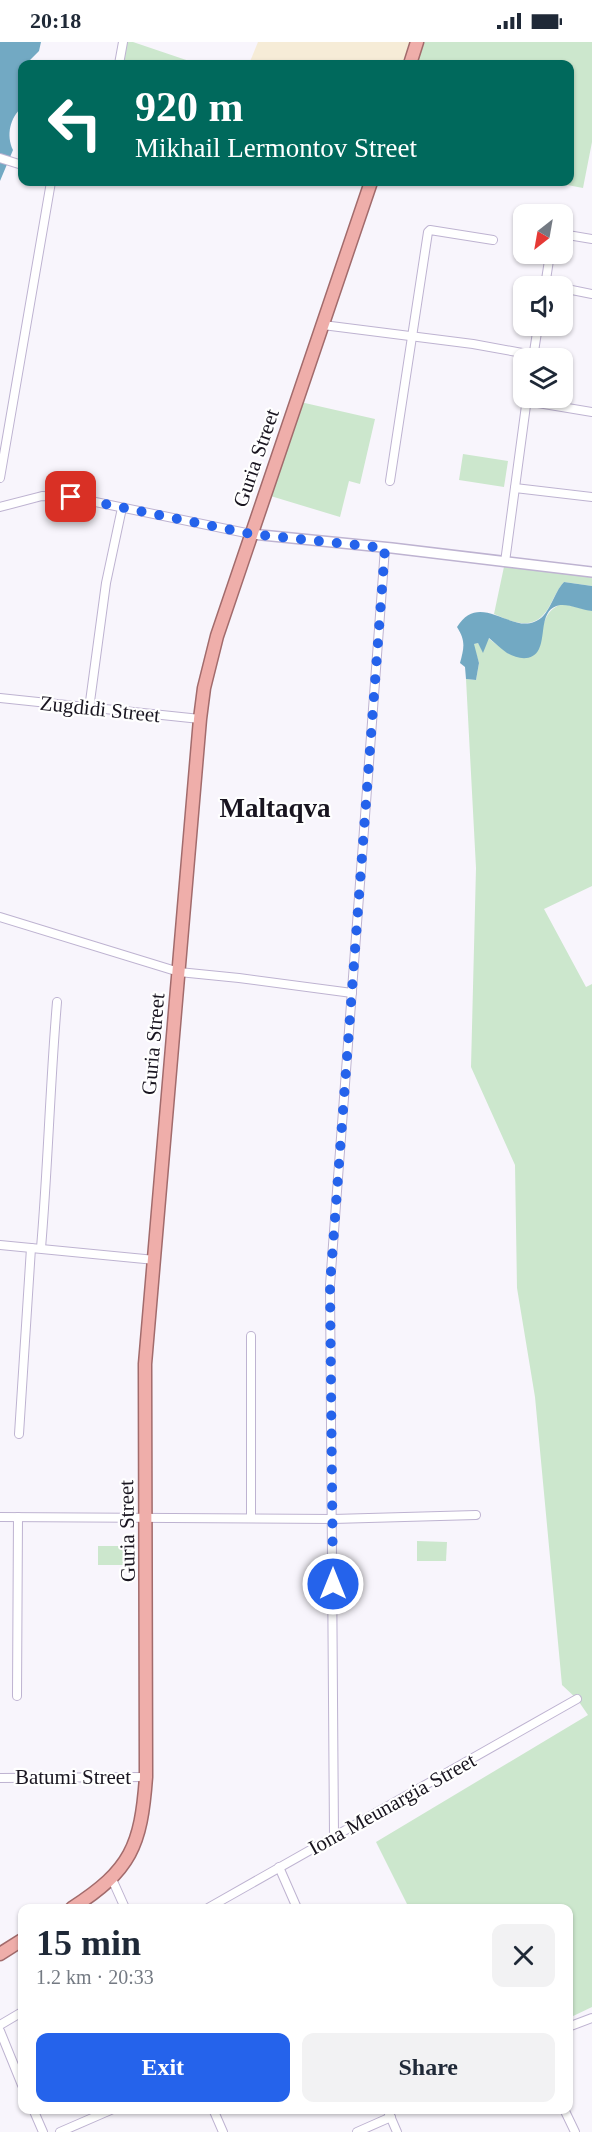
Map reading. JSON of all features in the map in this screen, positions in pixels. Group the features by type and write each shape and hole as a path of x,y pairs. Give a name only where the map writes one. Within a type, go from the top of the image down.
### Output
{"highway":[{"path":"411,60 417,42"},
{"name":"Guria Street","path":"78,1904 112,1879 132,1850 144,1813 146,1777 145,1364 204,688 217,636 369,186"},
{"path":"0,1954 18,1943"}],"street":[{"path":"120,60 123,42"},
{"path":"0,158 18,163"},
{"path":"0,478 50,186"},
{"path":"390,481 428,232 430,230 493,240"},
{"path":"573,236 592,239"},
{"path":"573,290 592,294"},
{"path":"322,325 473,344 513,353"},
{"path":"504,562 525,408"},
{"path":"570,408 592,412"},
{"path":"514,488 592,497"},
{"path":"0,507 26,499 52,496 71,497 251,534 592,572"},
{"path":"89,709 106,583 122,508"},
{"path":"334,1836 330,1285 385,548"},
{"name":"Zugdidi Street","path":"0,698 200,719"},
{"path":"0,917 179,972 352,993"},
{"path":"41,1248 57,1002"},
{"path":"0,1245 155,1260"},
{"path":"20,1434 31,1248"},
{"path":"250,1336 251,1518"},
{"path":"0,1517 333,1519 476,1515"},
{"path":"17,1696 18,1517"},
{"name":"Iona Meunargia Street","path":"215,1904 577,1699"},
{"name":"Batumi Street","path":"0,1778 146,1777"},
{"path":"279,1868 295,1904"},
{"path":"112,1879 123,1904"},
{"path":"0,2025 18,2014"},
{"path":"573,2025 592,2018"},
{"path":"0,2031 18,2075"},
{"path":"35,2114 42,2132"},
{"path":"60,2132 101,2114"},
{"path":"215,2114 223,2132"},
{"path":"390,2114 397,2132"},
{"path":"566,2114 574,2132"},
{"path":"357,2132 391,2117"}],"shaded area":[{"path":"258,42 417,42 411,60 251,60"}],"green space":[{"path":"123,42 133,42 186,60 120,60"},
{"path":"417,42 592,42 592,142 583,188 573,186 574,60 411,60"},
{"path":"296,401 375,419 360,484 349,481 340,517 264,494"},
{"path":"463,454 508,461 504,487 459,480"},
{"path":"505,562 592,572 592,586 564,582 544,615 538,620 517,623 494,614"},
{"path":"568,605 592,611 592,886 544,909 586,987 592,984 592,2007 573,2016 573,1904 407,1904 376,1842 588,1715 577,1699 562,1685 535,1397 517,1288 515,1165 471,1067 476,868 466,679 476,680 479,663 473,644 478,643 483,652 488,638 509,654 539,649 546,618 553,608"},
{"path":"417,1541 447,1542 446,1561 417,1561"},
{"path":"98,1546 131,1546 130,1565 98,1565"}],"water":[{"path":"0,42 41,42 39,51 30,60 18,60 18,111 10,127 13,150 0,181"},
{"path":"564,582 592,586 592,611 564,605 553,607 544,623 539,649 529,658 511,655 489,638 483,653 478,643 474,644 479,663 476,680 466,679 465,667 460,663 463,641 457,627 466,617 475,612 485,612 515,622 525,624 534,622 548,610"}],"district":[{"name":"Maltaqva","path":"275,808"}],"route":[{"path":"71,497 251,534 385,548 330,1285 333,1584"}]}
